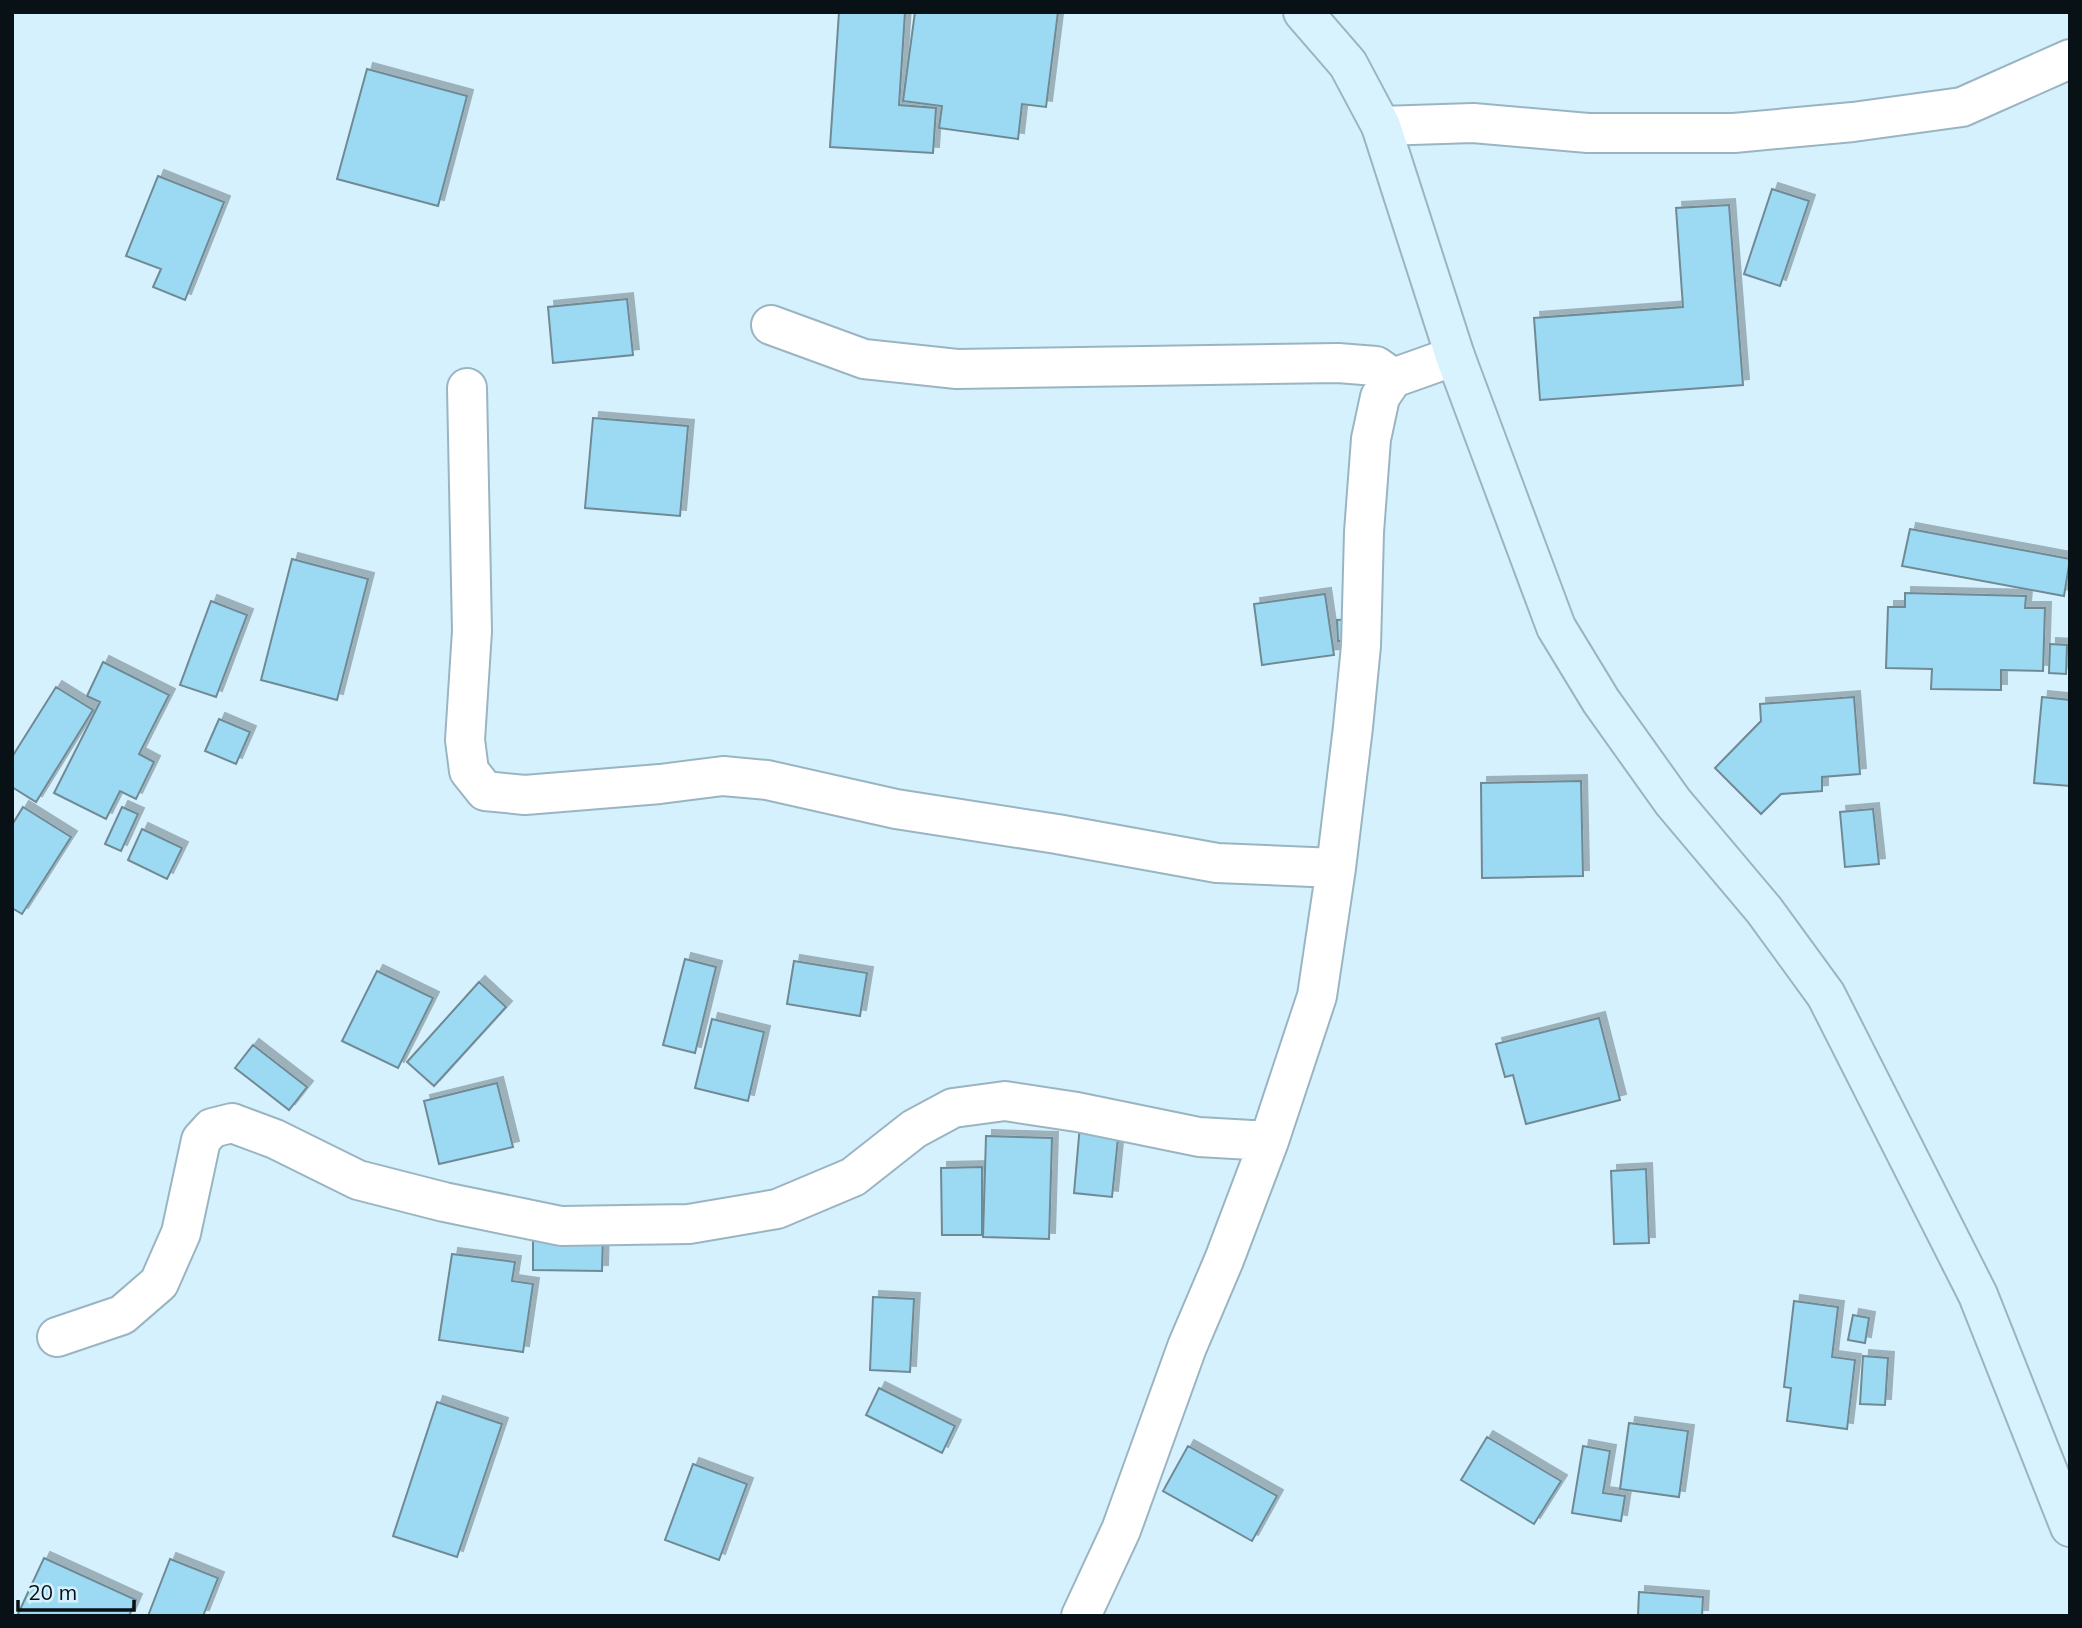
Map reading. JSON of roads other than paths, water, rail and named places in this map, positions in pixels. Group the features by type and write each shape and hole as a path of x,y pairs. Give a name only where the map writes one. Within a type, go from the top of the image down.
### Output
{"street":[{"path":"1303,12 1348,64 1381,126 1455,356 1556,627 1601,701 1673,802 1764,910 1826,995 1978,1295 2070,1527"},
{"path":"1381,126 1473,123 1588,134 1734,134 1962,107 2070,59"},
{"path":"771,325 864,359 957,369 1338,363 1376,366 1393,378"},
{"path":"1081,1616 1121,1530 1187,1347 1224,1260 1269,1141 1317,996 1336,868 1361,646 1364,532 1371,439 1380,397 1393,378 1455,356"},
{"path":"467,388 472,631 465,740 469,771 485,791 525,795 723,776 756,779 896,809 1217,863 1336,868"},
{"path":"57,1337 122,1315 159,1283 181,1233 201,1140 212,1128 232,1123 275,1139 358,1180 443,1202 561,1226 689,1224 777,1209 853,1177 914,1129 953,1108 1006,1101 1077,1112 1199,1137 1269,1141"}]}
